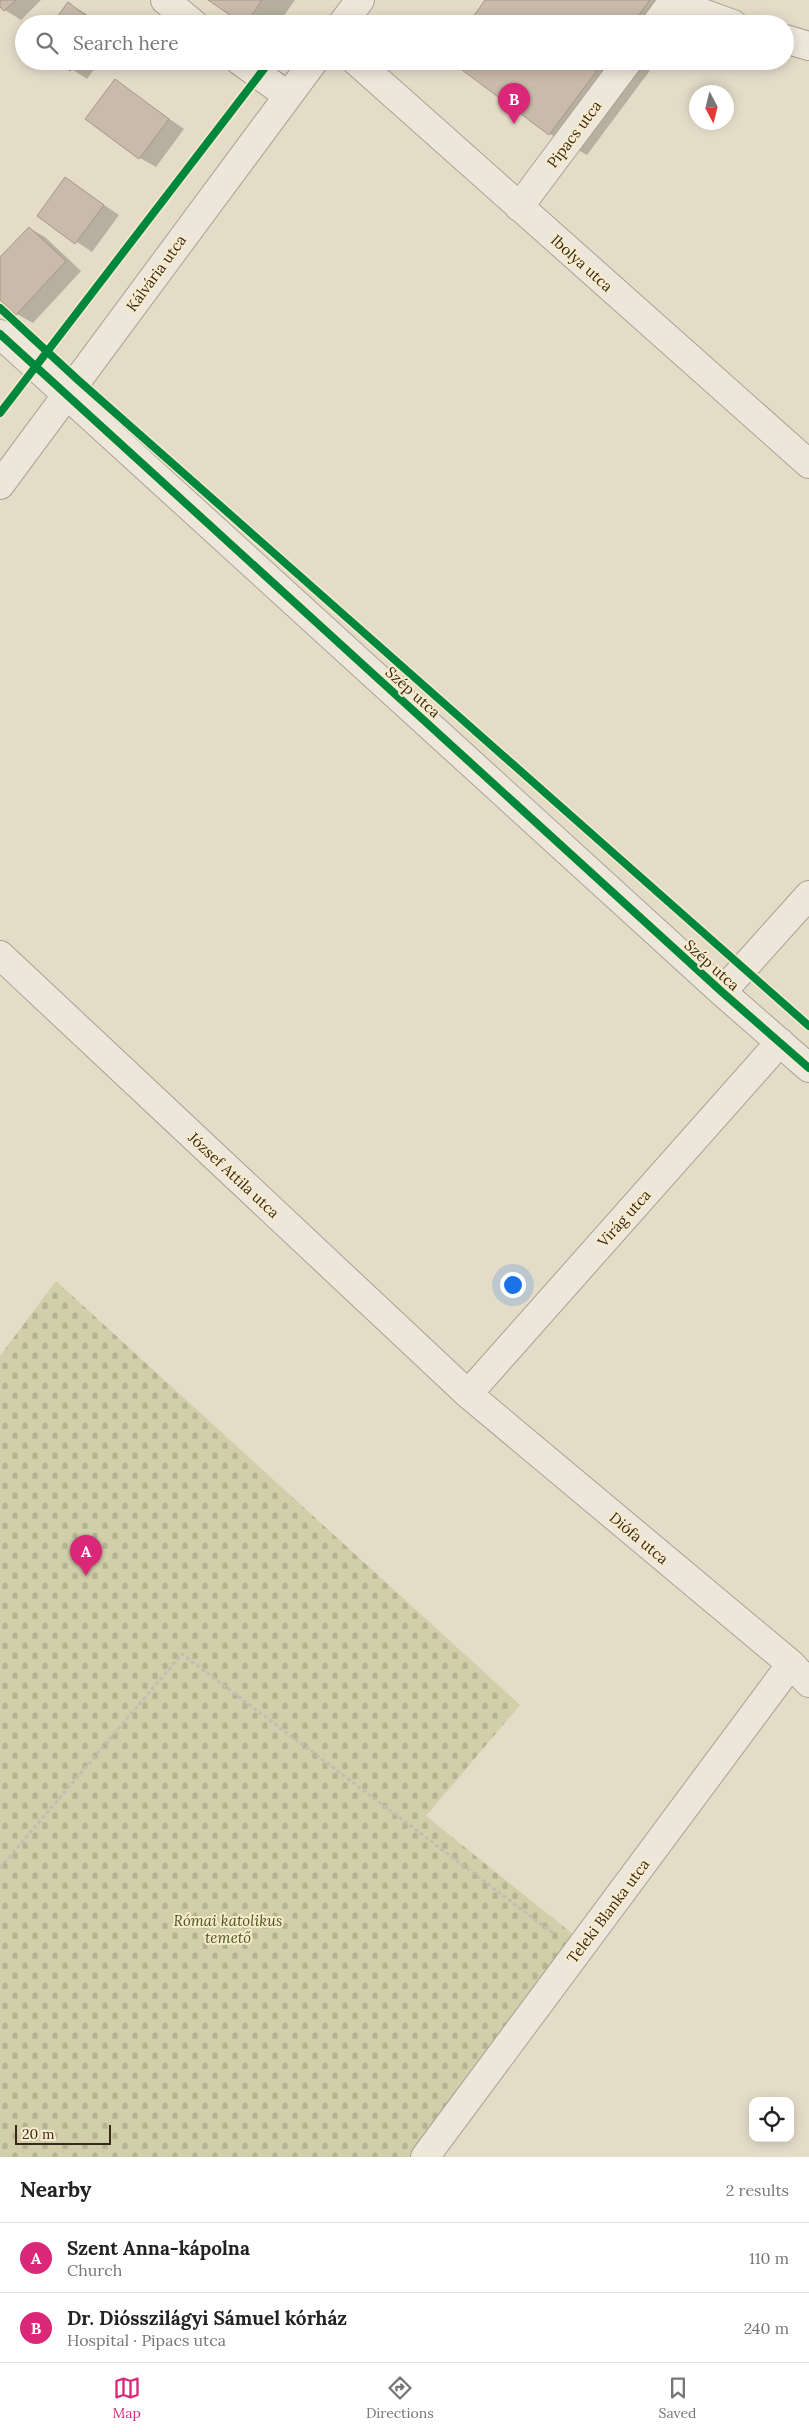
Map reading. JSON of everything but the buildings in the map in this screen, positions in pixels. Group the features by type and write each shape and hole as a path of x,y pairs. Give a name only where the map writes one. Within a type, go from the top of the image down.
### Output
{"street":[{"path":"165,0 183,15"},
{"path":"349,15 360,0"},
{"path":"663,15 672,2 709,15"},
{"path":"794,42 809,46"},
{"path":"252,70 287,95"},
{"name":"Kálvária utca","path":"0,485 307,70"},
{"name":"Ibolya utca","path":"366,70 809,464"},
{"name":"Pipacs utca","path":"520,206 621,70"},
{"name":"Szép utca","path":"0,334 722,992 809,1068"},
{"path":"722,992 809,895"},
{"name":"József Attila utca","path":"0,955 468,1394"},
{"name":"Virág utca","path":"468,1394 780,1042"},
{"name":"Diófa utca","path":"468,1394 800,1674"},
{"name":"Teleki Blanka utca","path":"425,2157 578,1951 800,1674"}],"path":[{"path":"0,1868 182,1654 578,1951"}],"green space":[{"name":"Római katolikus temető","path":"56,1281 520,1705 426,1816 584,1943 425,2157 0,2157 0,1356"}],"cycle path":[{"path":"0,413 263,70"},
{"path":"0,308 78,380 809,1026"},
{"path":"0,334 722,992 809,1068"}],"place":[{"name":"Dr. Diósszilágyi Sámuel kórház","path":"514,124"},
{"name":"Szent Anna-kápolna","path":"86,1576"}]}
